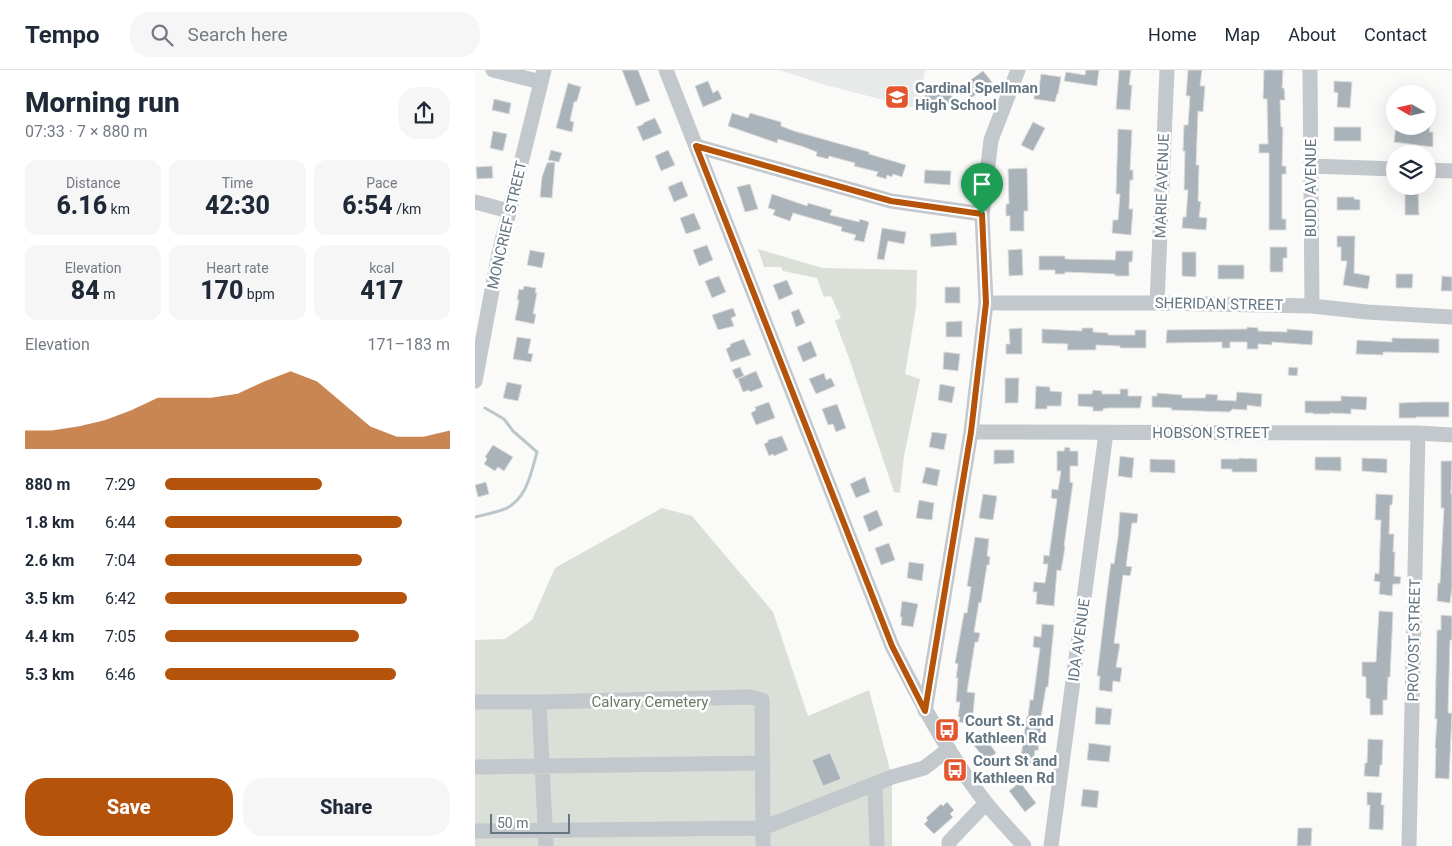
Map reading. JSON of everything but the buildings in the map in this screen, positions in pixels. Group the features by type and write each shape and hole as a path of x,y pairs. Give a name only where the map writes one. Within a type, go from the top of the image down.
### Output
{"street":[{"path":"493,70 542,76"},
{"path":"666,70 892,646 925,711 949,749 986,803 1024,846"},
{"path":"925,711 971,432 986,303 982,214 991,140 1018,70"},
{"name":"MARIE AVENUE","path":"1157,303 1167,70"},
{"name":"BUDD AVENUE","path":"1310,70 1312,306"},
{"name":"MONCRIEF STREET","path":"475,382 480,334 542,76"},
{"path":"696,146 891,201 982,214"},
{"path":"1311,166 1386,169"},
{"path":"1436,170 1452,171"},
{"path":"475,202 509,211"},
{"name":"SHERIDAN STREET","path":"986,303 1157,303 1312,306 1367,312 1452,317"},
{"name":"HOBSON STREET","path":"971,432 1418,433 1452,435"},
{"name":"IDA AVENUE","path":"1051,846 1106,433"},
{"name":"PROVOST STREET","path":"1409,846 1418,433"},
{"path":"475,702 750,697 762,700 763,846"},
{"path":"539,702 547,846"},
{"path":"475,831 763,828 892,777 924,768 949,749"},
{"path":"475,766 763,763"},
{"path":"875,785 877,846"},
{"path":"949,846 949,842 986,803"}],"shaded area":[{"name":"Cardinal Spellman High School","path":"780,70 925,70 919,109 825,85"}],"green space":[{"path":"758,249 822,268 917,270 916,307 905,374 920,379 904,456 900,493 894,492 835,321 841,318 831,296 824,297 817,278 783,271 781,267 764,267"},
{"name":"Calvary Cemetery","path":"662,508 692,516 773,612 808,716 869,690 892,777 892,846 475,846 475,640 505,639 532,620 555,568"}],"waterway":[{"path":"475,517 502,510 517,501 526,486 537,452 513,431 504,419 485,408"}],"place":[{"name":"Cardinal Spellman High School","path":"897,97"},
{"name":"Court St. and Kathleen Rd","path":"947,730"},
{"name":"Court St and Kathleen Rd","path":"955,770"}],"route":[{"path":"696,146 891,201 982,214 986,303 971,432 925,711 892,646 696,146"}]}
